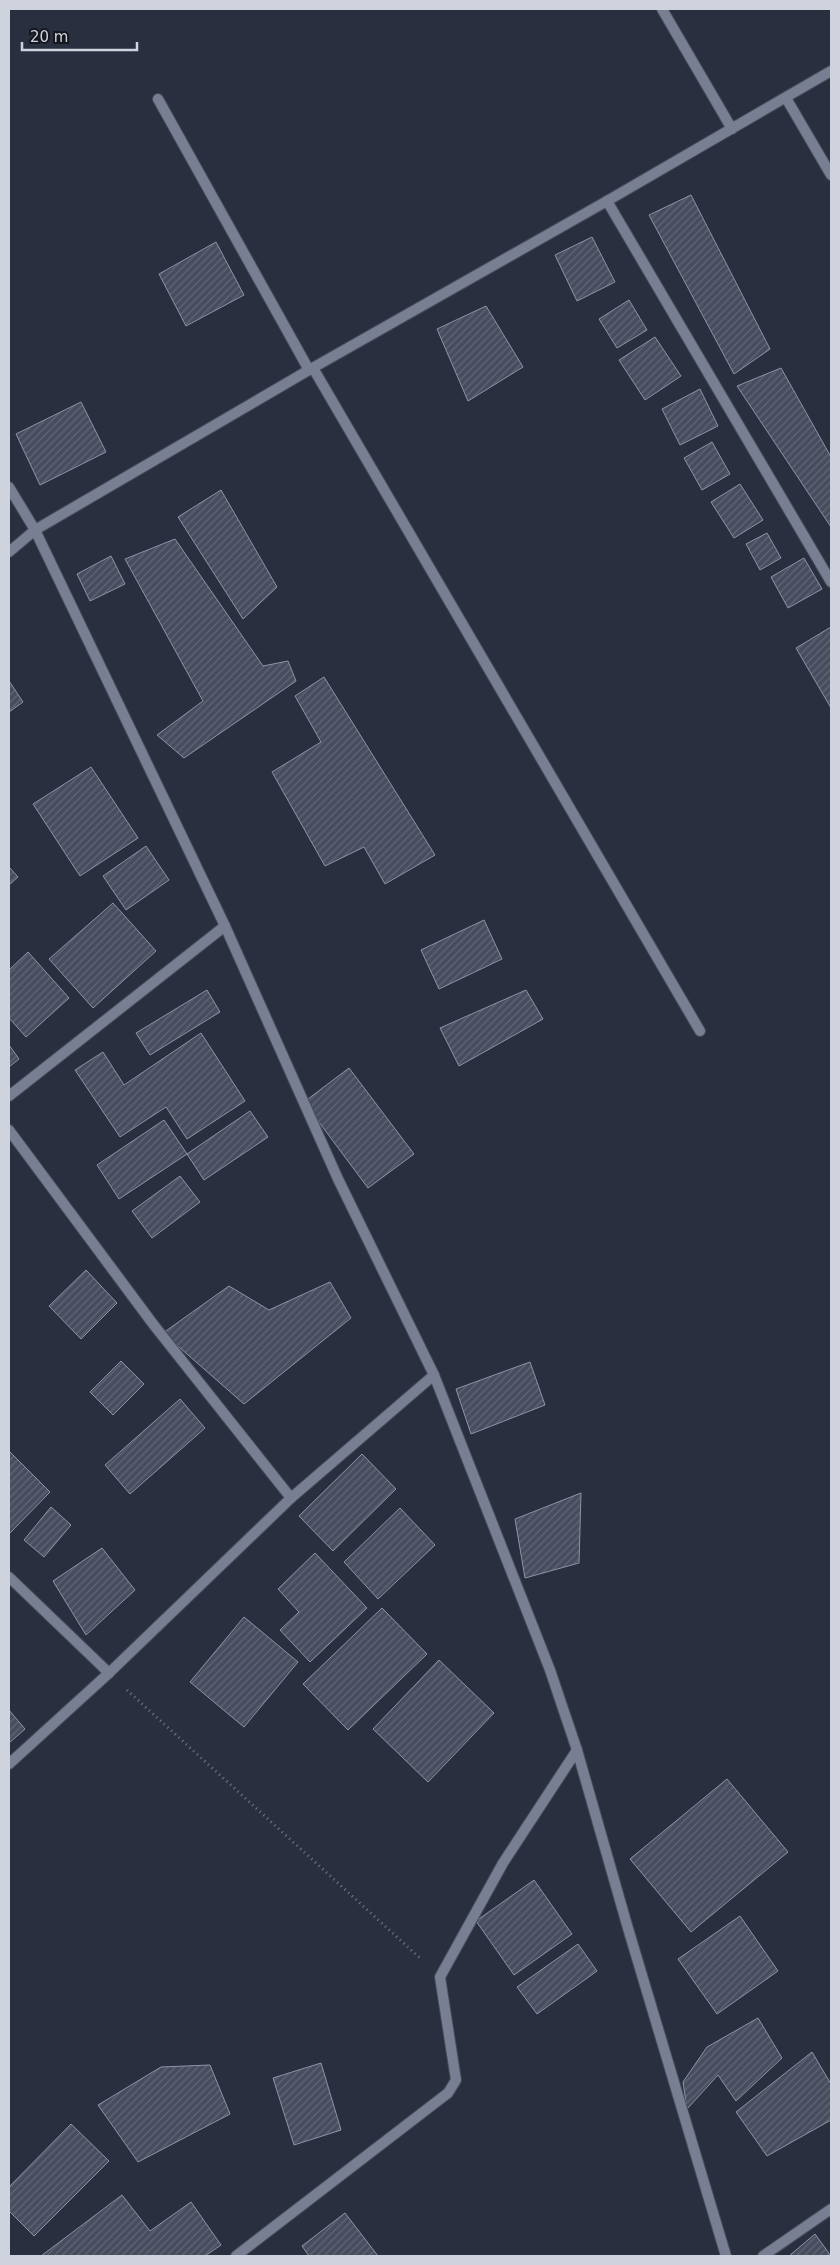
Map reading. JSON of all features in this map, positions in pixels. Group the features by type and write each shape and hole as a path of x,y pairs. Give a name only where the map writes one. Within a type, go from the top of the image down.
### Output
{"street":[{"path":"662,9 732,129"},
{"path":"9,552 35,530 311,369 831,71"},
{"path":"786,98 831,174"},
{"path":"158,99 311,369 700,1031"},
{"path":"607,201 831,582"},
{"path":"9,487 35,530 225,926 338,1179 434,1376 550,1670 577,1750 726,2256"},
{"path":"9,1096 225,926"},
{"path":"9,1130 153,1324 291,1498"},
{"path":"9,1764 109,1673 291,1498 434,1376"},
{"path":"9,1577 109,1673"},
{"path":"236,2256 448,2094 456,2080 440,1977 503,1863 577,1750"},
{"path":"762,2256 831,2209"}],"path":[{"path":"109,1673 440,1977"}],"building":[{"path":"691,195 770,349 734,374 649,215"},
{"path":"592,237 615,282 577,301 555,255"},
{"path":"216,242 244,295 186,326 159,274"},
{"path":"629,300 647,330 617,348 599,319"},
{"path":"486,306 523,367 468,401 437,329"},
{"path":"655,337 681,376 645,400 619,360"},
{"path":"781,368 831,457 831,527 737,386"},
{"path":"700,389 718,426 680,445 662,409"},
{"path":"81,402 106,452 40,485 16,434"},
{"path":"712,442 730,474 702,490 684,458"},
{"path":"740,484 763,520 734,538 711,502"},
{"path":"221,490 277,587 243,619 178,517"},
{"path":"767,533 781,558 760,570 746,544"},
{"path":"175,539 263,666 288,661 296,681 184,758 157,735 203,701 125,559"},
{"path":"111,556 125,584 90,601 77,574"},
{"path":"804,558 822,589 788,608 771,577"},
{"path":"831,627 831,708 796,648"},
{"path":"324,677 435,855 385,884 364,847 325,866 272,772 321,742 295,696"},
{"path":"9,681 23,702 9,712"},
{"path":"91,767 138,838 80,876 33,804"},
{"path":"146,846 169,880 126,910 103,876"},
{"path":"9,867 18,877 9,885"},
{"path":"113,903 156,951 93,1008 49,959"},
{"path":"484,920 502,959 439,989 421,950"},
{"path":"28,952 69,998 26,1037 9,1018 9,970"},
{"path":"207,990 220,1012 150,1055 136,1033"},
{"path":"526,990 543,1019 459,1066 440,1028"},
{"path":"201,1033 245,1101 187,1139 166,1107 120,1137 75,1070 103,1052 124,1085"},
{"path":"9,1045 19,1059 9,1067"},
{"path":"349,1068 414,1154 368,1188 304,1102"},
{"path":"250,1111 268,1137 204,1180 187,1154"},
{"path":"164,1120 187,1154 119,1199 97,1165"},
{"path":"180,1176 200,1202 152,1238 132,1211"},
{"path":"86,1270 117,1303 81,1339 49,1306"},
{"path":"330,1282 351,1318 244,1404 163,1333 229,1286 269,1310"},
{"path":"121,1361 144,1384 113,1415 90,1392"},
{"path":"530,1362 545,1405 471,1434 456,1389"},
{"path":"180,1399 205,1428 130,1494 105,1465"},
{"path":"9,1451 50,1492 9,1534"},
{"path":"362,1454 396,1489 333,1551 299,1516"},
{"path":"581,1493 579,1563 525,1578 515,1519"},
{"path":"51,1507 71,1525 44,1557 24,1540"},
{"path":"400,1508 435,1545 378,1599 344,1562"},
{"path":"102,1548 135,1590 86,1635 53,1581"},
{"path":"315,1553 367,1608 310,1662 280,1630 299,1612 278,1589"},
{"path":"382,1608 427,1654 348,1730 303,1684"},
{"path":"244,1617 298,1662 244,1727 190,1682"},
{"path":"439,1660 494,1713 428,1782 373,1729"},
{"path":"9,1710 25,1729 9,1743"},
{"path":"727,1779 788,1852 691,1932 630,1859"},
{"path":"534,1880 572,1934 514,1975 476,1921"},
{"path":"740,1916 778,1971 717,2014 678,1959"},
{"path":"578,1944 597,1971 537,2014 517,1987"},
{"path":"758,2018 782,2058 736,2101 718,2075 687,2109 683,2082 707,2047"},
{"path":"812,2052 831,2084 831,2120 767,2156 736,2112"},
{"path":"321,2063 341,2130 294,2145 273,2078"},
{"path":"210,2065 230,2114 138,2162 98,2105 161,2067"},
{"path":"71,2124 109,2161 34,2236 9,2211 9,2187"},
{"path":"122,2195 150,2231 191,2202 221,2245 205,2256 41,2256"},
{"path":"345,2213 378,2256 309,2256 302,2246"},
{"path":"815,2234 831,2256 789,2256"}]}
